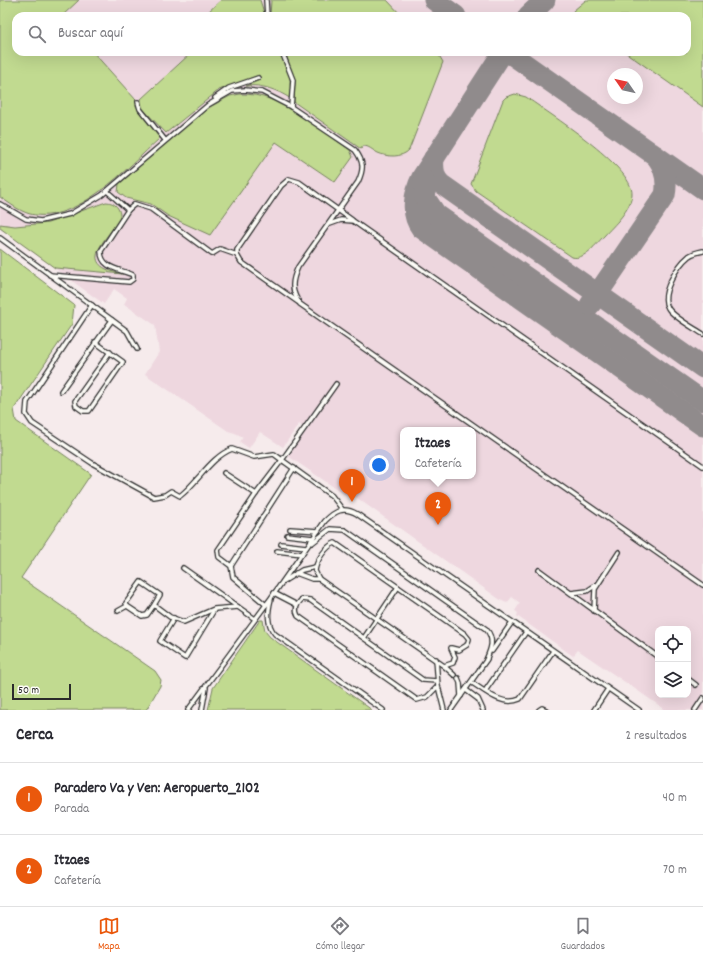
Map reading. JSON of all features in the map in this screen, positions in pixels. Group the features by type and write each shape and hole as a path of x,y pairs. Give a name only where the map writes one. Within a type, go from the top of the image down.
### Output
{"lane":[{"path":"266,0 268,12"},
{"path":"284,56 293,80 291,107"},
{"path":"0,204 26,219 41,221 70,214 107,191 219,94 229,88 258,78"},
{"path":"208,104 232,92 245,90 262,92 291,107 355,150 361,157 363,164 362,172 339,209 298,268 293,278 292,287 300,304"},
{"path":"138,102 140,108 165,140"},
{"path":"236,255 237,250 285,181 289,179 298,182 339,209 353,221 703,466"},
{"path":"107,191 128,210"},
{"path":"50,275 128,282 133,279 133,275 105,264 101,257 101,251 128,210 135,204 151,209 212,254 220,250 236,255 241,262 300,304 703,585"},
{"path":"327,226 341,220 353,221"},
{"path":"0,238 127,330 137,349"},
{"path":"703,251 695,252 688,257 668,284 665,300 668,308 703,334"},
{"path":"92,305 27,402 26,414 32,423 92,463 154,497 165,495 171,491 180,496 191,488 217,458 232,449 254,457 274,454 332,496 342,509"},
{"path":"61,391 112,320"},
{"path":"96,342 110,352 123,362 89,411 83,411 76,406 75,401 110,352"},
{"path":"266,605 233,577 231,566 219,557 218,550 256,494 336,384"},
{"path":"231,566 294,468"},
{"path":"224,473 256,494"},
{"path":"188,710 266,605 318,531 334,512 342,509 350,510 357,514 638,710"},
{"path":"281,544 306,548 327,530 336,528 346,530 486,629 490,635 492,643 486,660"},
{"path":"290,529 318,531"},
{"path":"287,535 313,538"},
{"path":"444,666 453,663 455,660 455,655 451,648 460,650 464,648 469,639 465,634 338,544 335,543 328,547 315,567 316,575 319,579 436,659 454,675"},
{"path":"277,552 302,554"},
{"path":"594,611 594,595 598,583 619,552"},
{"path":"282,582 296,573 307,568 315,567"},
{"path":"183,568 255,619"},
{"path":"539,570 655,655"},
{"path":"296,573 312,579 319,579"},
{"path":"142,582 160,595 145,616 139,615 127,606 127,600 142,582"},
{"path":"571,594 587,591 598,583"},
{"path":"364,638 398,587"},
{"path":"274,593 297,605"},
{"path":"271,598 268,617 270,627 275,634 382,710"},
{"path":"437,681 423,680 310,600 302,599 297,605 296,612 298,616 417,700 422,700 428,697 438,686"},
{"path":"154,605 174,618 184,622 214,609 238,607"},
{"path":"118,611 127,606"},
{"path":"174,618 160,641 185,658 214,609"},
{"path":"451,710 512,622"},
{"path":"485,691 526,632"},
{"path":"471,682 485,691 506,701 520,700 553,651"},
{"path":"436,659 437,681 444,710"},
{"path":"458,678 461,697"},
{"path":"691,681 696,685"},
{"path":"202,710 206,685"},
{"path":"594,710 608,689"},
{"path":"466,690 478,699 483,710"},
{"path":"695,710 703,698"},
{"path":"539,710 542,708 546,710"}],"shaded area":[{"path":"0,0 703,0 703,710 662,710 663,708 578,650 573,656 517,616 518,613 515,611 520,603 512,597 507,603 502,601 350,493 347,496 288,456 306,429 299,424 283,447 260,432 249,448 240,442 243,437 228,431 145,374 159,352 155,325 124,304 127,298 114,289 104,304 0,229"}],"green space":[{"path":"0,0 79,0 66,12 12,12 12,56 97,56 136,100 136,106 159,139 117,178 83,202 65,211 47,215 30,214 18,209 0,197"},
{"path":"221,0 260,0 264,12 208,12"},
{"path":"271,0 387,0 398,12 270,12"},
{"path":"586,0 703,0 703,107 631,56 691,56 691,12 573,11"},
{"path":"188,56 282,56 290,77 291,99 269,88 246,86 260,80 259,75 219,90 166,133 142,108 141,99"},
{"path":"286,56 439,56 443,62 409,150 398,156 378,153 365,146 361,149 294,102 295,81"},
{"path":"240,94 255,95 285,105 312,122 350,150 353,157 335,182 276,142 210,235 168,216 151,204 126,198 118,192 119,184 206,109 230,96"},
{"path":"515,94 526,97 588,141 619,169 629,182 632,194 629,206 617,222 594,247 586,254 577,258 572,257 476,191 471,184 503,100 506,97"},
{"path":"106,202 112,203 117,207 120,212 120,218 102,244 98,252 97,259 100,265 108,270 123,274 55,268 0,228 0,224 15,226 48,223"},
{"path":"0,249 74,305 72,324 14,409 16,421 91,474 21,578 155,671 161,680 160,686 146,710 0,710"},
{"path":"260,620 263,620 265,631 270,637 372,710 208,710 213,688"}],"taxiway":[{"path":"434,0 450,12"},
{"path":"532,12 545,0"},
{"path":"500,56 422,177 414,203 415,216 421,228 703,426"},
{"path":"514,56 703,189"},
{"path":"590,305 665,195 665,174 662,165 656,156"},
{"path":"434,158 435,175 441,184 703,368"},
{"path":"424,180 425,198 436,214 703,401"}],"place":[{"name":"Paradero Va y Ven: Aeropuerto_2102","path":"352,502"},
{"name":"Itzaes","path":"438,525"}]}
